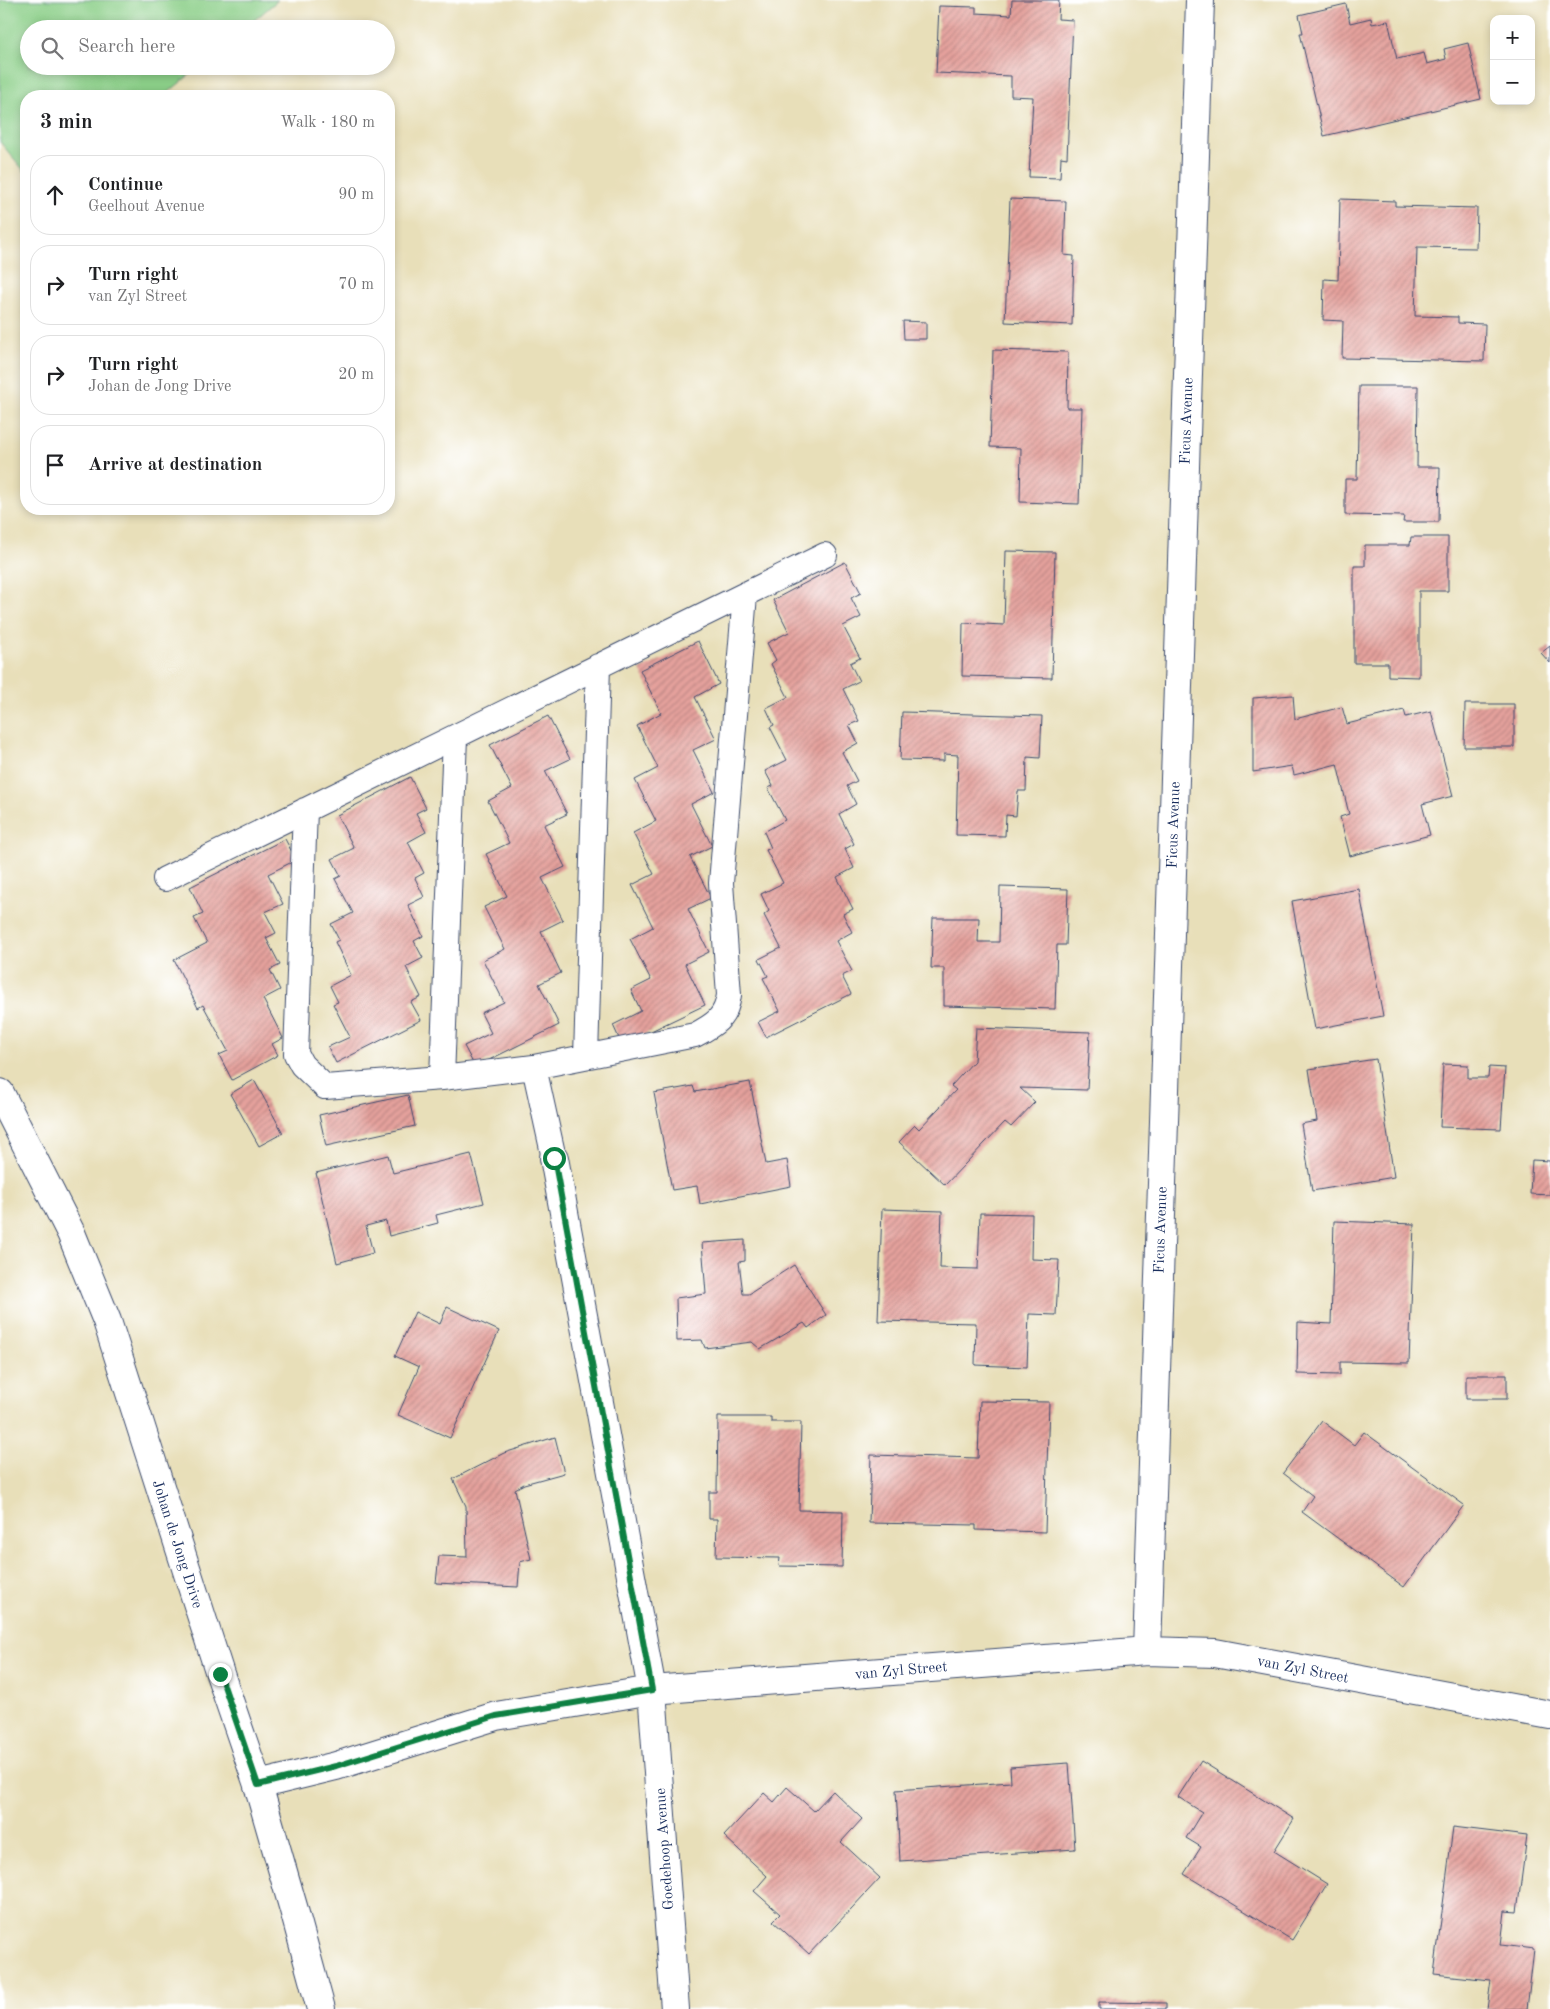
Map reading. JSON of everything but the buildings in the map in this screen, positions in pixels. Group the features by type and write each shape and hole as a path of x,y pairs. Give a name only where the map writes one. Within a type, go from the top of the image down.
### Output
{"street":[{"name":"Ficus Avenue","path":"1147,1651 1200,0"},
{"name":"Johan de Jong Drive","path":"0,1093 71,1233 107,1321 220,1674 258,1785 321,2009"},
{"name":"Goedehoop Avenue","path":"554,1158 652,1690 675,2009"},
{"name":"van Zyl Street","path":"258,1785 336,1766 496,1716 652,1690 1147,1651 1215,1653 1550,1715"}],"lane":[{"path":"165,879 825,555"},
{"path":"305,810 296,1054 302,1065 325,1087 442,1078 534,1067 695,1035 723,1016 728,1006 729,995 721,884 745,595"},
{"path":"586,1056 598,666"},
{"path":"442,1078 455,737"},
{"path":"534,1067 554,1158"}],"green space":[{"path":"0,0 278,0 255,20 20,20 20,75 189,75 171,90 20,90 20,166 0,142"}],"route":[{"path":"220,1674 258,1785 336,1766 496,1716 652,1690 554,1158"}]}
